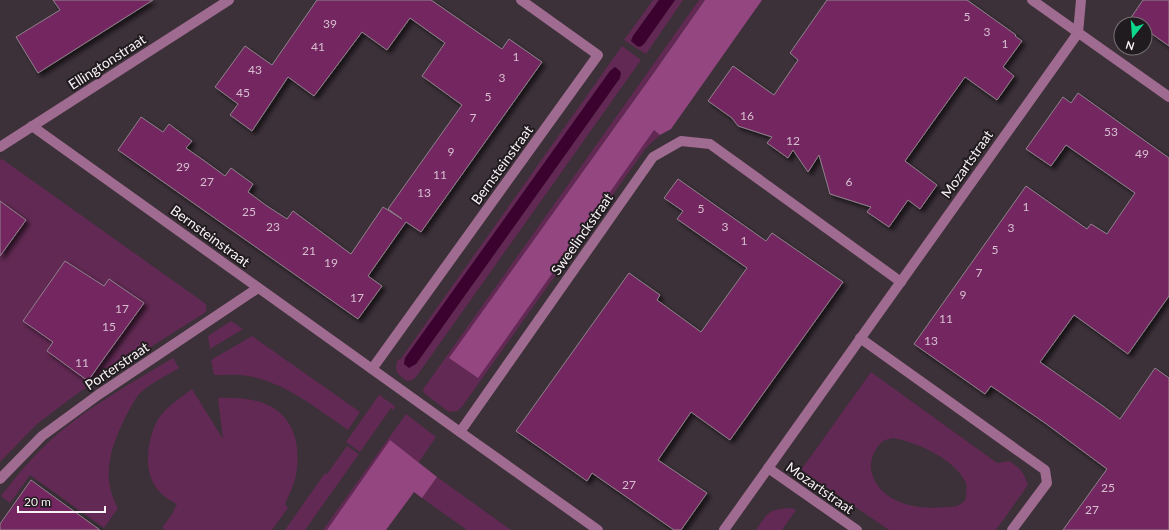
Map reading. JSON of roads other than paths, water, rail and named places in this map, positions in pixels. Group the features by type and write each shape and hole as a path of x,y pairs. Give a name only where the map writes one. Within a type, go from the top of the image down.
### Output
{"street":[{"name":"Ellingtonstraat","path":"0,147 229,0"},
{"name":"Bernsteinstraat","path":"372,369 598,55 520,0"},
{"path":"1032,0 1169,97"},
{"name":"Mozartstraat","path":"724,530 1078,33 1082,0"},
{"name":"Bernsteinstraat","path":"32,126 460,432"},
{"name":"Sweelinckstraat","path":"460,432 653,157 681,141 710,144 900,282"},
{"name":"Porterstraat","path":"0,479 42,436 98,395 258,288"},
{"path":"860,338 1045,470 1047,483 1012,530"},
{"path":"460,432 598,530"},
{"name":"Mozartstraat","path":"768,468 857,530"}]}
